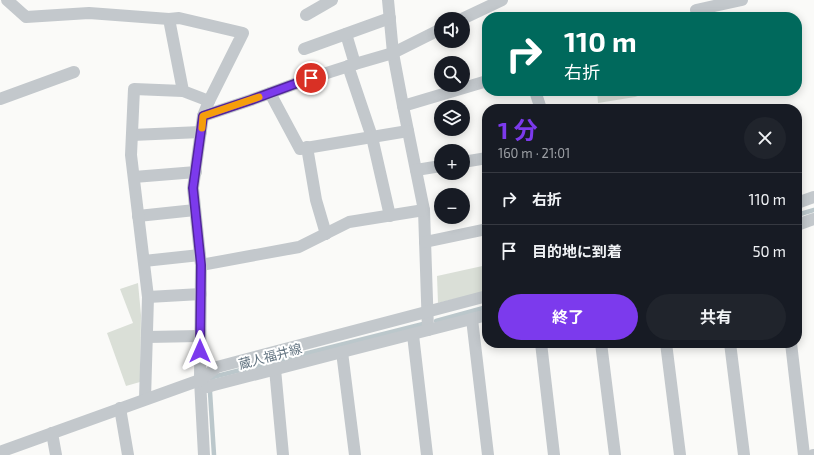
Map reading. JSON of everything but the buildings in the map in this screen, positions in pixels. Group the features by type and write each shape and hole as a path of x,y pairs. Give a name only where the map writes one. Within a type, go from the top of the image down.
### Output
{"street":[{"path":"7,0 26,17 89,13 169,19 179,18 243,33 203,116 193,188 200,260 200,336 207,384 204,455"},
{"path":"306,15 332,0"},
{"path":"388,0 393,53 424,210 428,330"},
{"path":"470,15 502,0"},
{"path":"696,10 742,0"},
{"path":"304,49 390,18"},
{"path":"169,19 183,91"},
{"path":"203,116 311,78 393,53 434,32"},
{"path":"346,34 352,65 372,136 390,216"},
{"path":"0,99 74,72"},
{"path":"403,106 482,82"},
{"path":"145,399 148,297 131,155 134,89 183,91 209,101"},
{"path":"270,93 300,149 408,130"},
{"path":"132,135 201,132"},
{"path":"307,147 316,200 326,234"},
{"path":"470,161 482,159"},
{"path":"416,170 434,167"},
{"path":"134,177 196,172"},
{"path":"802,201 814,197"},
{"path":"138,216 195,210"},
{"path":"144,261 200,260 299,247 350,222 424,210"},
{"path":"802,223 814,219"},
{"path":"425,242 482,230"},
{"path":"148,297 201,294"},
{"path":"207,384 217,367 482,297"},
{"name":"蔵人福井線","path":"0,452 145,399 275,369 482,316"},
{"path":"472,319 488,455"},
{"path":"413,334 427,455"},
{"path":"147,337 200,336"},
{"path":"543,348 554,455"},
{"path":"602,348 615,455"},
{"path":"667,348 680,455"},
{"path":"731,348 744,455"},
{"path":"792,348 804,455"},
{"path":"342,352 355,455"},
{"path":"275,369 283,455"},
{"path":"120,408 128,455"},
{"path":"52,433 56,455"}],"shaded area":[{"path":"597,96 638,96 635,97 598,103"},
{"path":"482,266 482,292 438,303 437,276"},
{"path":"138,283 141,315 140,382 126,386 107,333 133,323 120,289"}],"waterway":[{"path":"802,214 814,210"},
{"path":"436,321 482,308"},
{"path":"212,380 213,377 423,324"},
{"path":"211,387 210,392 214,455"}],"slow traffic":[{"path":"202,128 203,116 259,97"}],"route":[{"path":"200,351 201,265 193,188 203,116 311,78"}]}
